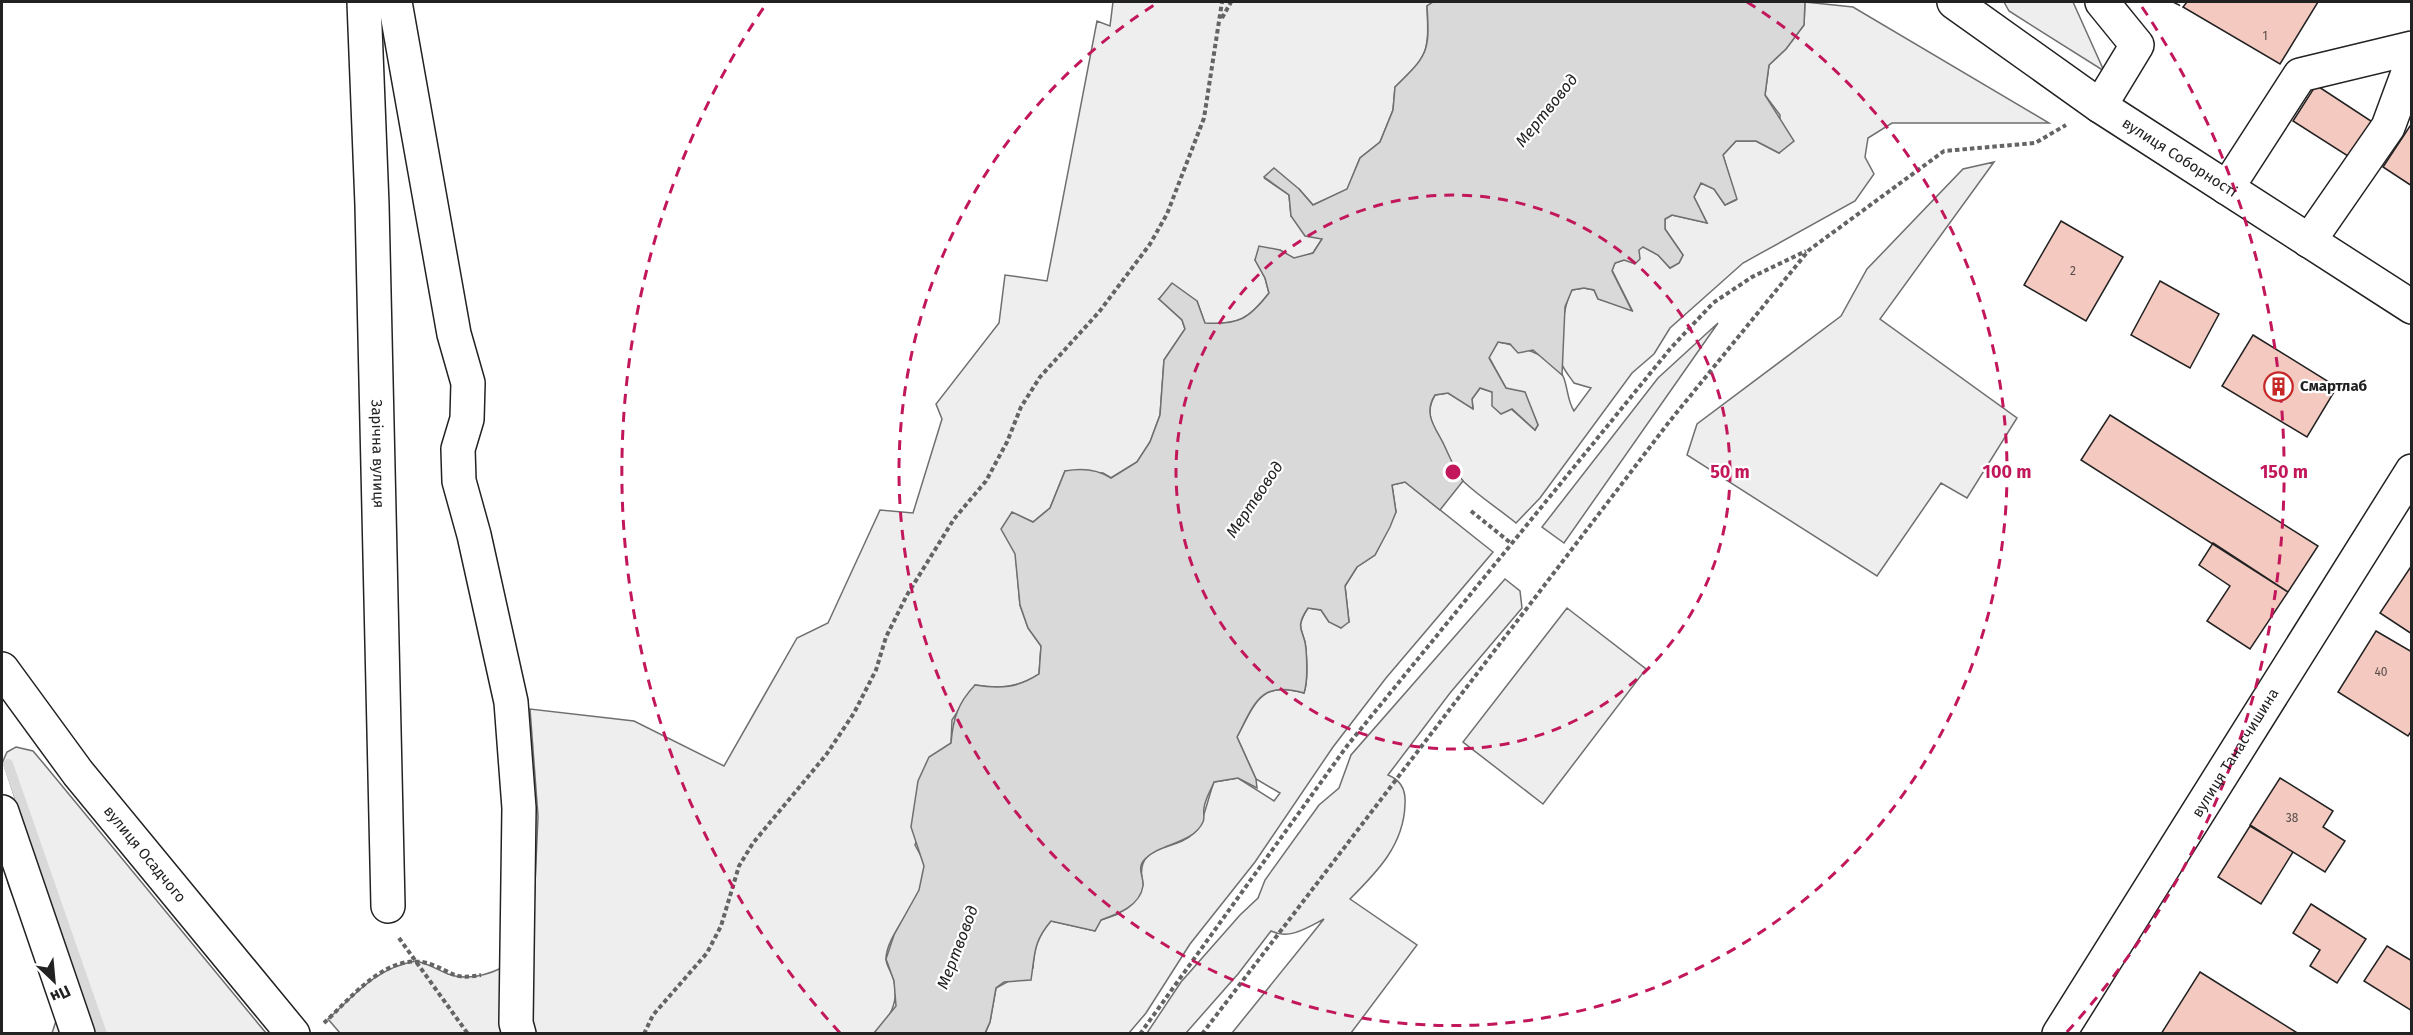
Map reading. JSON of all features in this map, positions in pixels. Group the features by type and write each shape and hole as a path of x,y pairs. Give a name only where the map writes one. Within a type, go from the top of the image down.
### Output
{"street":[{"name":"Зарічна вулиця","path":"364,2 372,205 388,906"},
{"path":"395,2 454,334 468,383 467,419 458,449 459,481 474,535 512,702 519,808 516,1023 519,1034"},
{"name":"вулиця Соборності","path":"1954,2 2100,106 2412,308"},
{"path":"2100,106 2137,45 2102,2"},
{"path":"2227,188 2300,75 2412,48"},
{"path":"2309,241 2388,127 2412,62"},
{"name":"вулиця Танасчишина","path":"2059,1034 2412,471"},
{"name":"вулиця Осадчого","path":"2,669 78,773 307,1030"},
{"path":"2,812 78,1034"}],"path":[{"path":"644,1034 652,1014 707,953 721,926 739,866 753,843 826,755 854,713 876,670 886,637 907,595 954,519 986,482 1007,442 1021,407 1040,377 1099,312 1150,244 1167,214 1204,118 1221,21 1222,2"},
{"path":"1221,21 1231,2"},
{"path":"1140,1034 1347,746 1670,349 1713,303 1752,277 1809,250 1944,151 2035,143 2100,106"},
{"path":"1202,1034 1669,422 1809,250"},
{"path":"1471,511 1512,544"},
{"path":"388,906 396,933 468,1034"},
{"path":"307,1030 376,976 395,965 416,961 433,965 448,974 469,977 493,972 517,960"}],"shaded area":[{"path":"1113,2 1433,2 1427,6 1427,43 1421,59 1395,87 1393,110 1380,142 1360,158 1347,190 1313,205 1299,189 1264,178 1289,195 1291,216 1322,239 1313,253 1294,259 1280,250 1255,260 1265,278 1269,293 1249,315 1242,319 1227,323 1205,324 1197,301 1159,299 1182,320 1185,329 1164,360 1160,415 1150,442 1137,462 1111,478 1103,473 1065,471 1050,508 1033,522 1012,513 1020,605 1028,628 1041,646 1039,674 1016,685 992,687 975,685 952,720 951,744 915,845 924,863 923,878 888,949 886,962 893,978 895,996 892,1010 880,1028 874,1034 533,1034 529,1022 538,816 530,709 634,721 724,766 797,638 828,623 880,510 913,513 942,419 936,404 999,323 1005,275 1047,281 1097,21 1110,26"},
{"path":"1805,2 1853,7 2049,123 1892,123 1868,138 1865,157 1874,174 1855,201 1743,263 1670,328 1654,354 1632,373 1540,498 1516,523 1457,474 1430,415 1435,395 1448,393 1473,408 1472,399 1480,388 1492,392 1535,430 1538,425 1532,411 1506,388 1489,357 1498,342 1525,349 1551,362 1563,376 1574,411 1591,388 1574,383 1561,362 1562,325 1566,304 1572,290 1584,288 1594,290 1598,299 1632,310 1612,270 1615,263 1624,260 1643,246 1658,255 1670,268 1679,263 1683,255 1665,229 1665,219 1672,215 1707,223 1694,197 1701,183 1714,189 1725,205 1736,200 1723,155 1736,141 1756,141 1779,153 1780,115 1765,95 1769,65 1786,49 1804,25"},
{"path":"2004,2 2073,2 2104,71 2009,11"},
{"path":"1994,162 1880,319 2017,418 1967,498 1941,483 1877,576 1687,455 1697,424 1841,316 1867,269 1963,169"},
{"path":"1718,323 1564,543 1542,527 1658,378"},
{"path":"1405,482 1493,552 1386,678 1333,747 1255,862 1190,944 1146,1013 1129,1033 985,1034 990,1022 996,988 1033,968 1038,942 1051,921 1095,931 1101,920 1118,914 1143,885 1142,871 1144,861 1149,854 1186,839 1197,829 1214,782 1238,778 1274,801 1280,793 1256,779 1237,737 1261,697 1278,690 1304,693 1307,660 1301,621 1308,608 1321,610 1329,622 1349,622 1345,586 1357,567 1375,555 1396,512 1392,485"},
{"path":"1505,579 1520,591 1522,608 1450,693 1388,775 1402,786 1405,794 1400,832 1379,868 1350,899 1417,945 1351,1033 1232,1033 1324,919 1291,934 1271,931 1238,974 1186,1033 1147,1033 1181,982 1258,898 1265,880 1319,805 1339,788 1351,755"},
{"path":"1567,608 1646,669 1543,804 1463,742"},
{"path":"16,747 33,751 266,1033 52,1033 57,1018 6,875 8,858 25,829 3,761 7,752"},
{"path":"416,961 462,977 485,974 505,966 511,1033 340,1033 328,1019 378,976 389,969"}],"water":[{"name":"Мертвовод","path":"1433,2 1805,2 1804,25 1786,49 1769,65 1765,95 1794,141 1779,153 1756,141 1736,141 1723,155 1737,199 1725,205 1714,189 1701,183 1694,197 1707,223 1672,215 1665,219 1665,229 1683,255 1679,263 1670,268 1658,255 1643,247 1639,250 1640,259 1635,264 1624,260 1615,263 1612,271 1632,311 1598,299 1594,290 1584,288 1572,290 1565,307 1562,375 1533,350 1518,353 1510,344 1498,342 1489,358 1506,388 1525,392 1538,425 1535,430 1512,409 1501,414 1492,406 1492,392 1480,388 1472,399 1473,409 1448,393 1435,395 1430,409 1432,422 1463,481 1440,510 1405,482 1392,485 1396,512 1390,527 1375,555 1357,567 1345,586 1349,622 1341,628 1329,622 1321,610 1308,608 1301,621 1307,660 1304,693 1278,689 1261,697 1237,737 1256,779 1257,788 1238,778 1214,782 1205,805 1204,820 1198,829 1192,835 1145,859 1141,866 1143,886 1138,899 1121,912 1101,920 1095,931 1051,921 1038,942 1031,980 1004,982 996,988 990,1022 985,1033 874,1033 896,1006 894,981 886,959 894,935 919,890 924,866 911,827 918,781 929,757 951,743 957,711 975,685 993,687 1016,685 1039,674 1041,646 1028,628 1020,605 1015,554 1001,529 1012,512 1033,522 1050,508 1065,471 1089,470 1111,478 1137,462 1150,442 1160,415 1164,360 1185,329 1182,320 1159,299 1172,283 1197,301 1205,323 1226,323 1249,314 1269,293 1265,278 1255,260 1259,246 1280,250 1294,258 1313,253 1322,239 1305,236 1291,216 1289,195 1264,177 1274,168 1299,189 1313,205 1347,189 1360,158 1380,142 1393,110 1395,87 1414,67 1424,52 1428,34 1427,6"}],"building":[{"path":"2187,2 2318,2 2280,64 2183,7"},
{"path":"2316,85 2374,123 2351,158 2293,121"},
{"path":"2412,123 2412,186 2383,167"},
{"path":"2061,221 2123,257 2086,321 2024,285"},
{"path":"2160,281 2219,314 2190,368 2131,335"},
{"name":"Смартлаб","path":"2253,335 2337,387 2307,437 2222,386"},
{"path":"2110,415 2318,546 2288,592 2081,460"},
{"path":"2213,543 2288,592 2250,649 2207,621 2230,586 2199,565"},
{"path":"2412,565 2412,634 2380,613"},
{"path":"2376,631 2412,652 2412,730 2408,736 2338,692"},
{"path":"2280,778 2333,811 2323,827 2345,841 2325,872 2250,825"},
{"path":"2250,826 2293,852 2261,904 2218,877"},
{"path":"2311,904 2366,939 2337,983 2310,966 2320,950 2293,933"},
{"path":"2387,946 2412,961 2412,1011 2364,981"},
{"path":"2200,972 2299,1034 2161,1034"}],"waterway":[{"path":"8,764 102,1034"}],"fence":[{"path":"2173,2 2183,7"}],"place":[{"name":"Смартлаб","path":"2279,386"}]}
